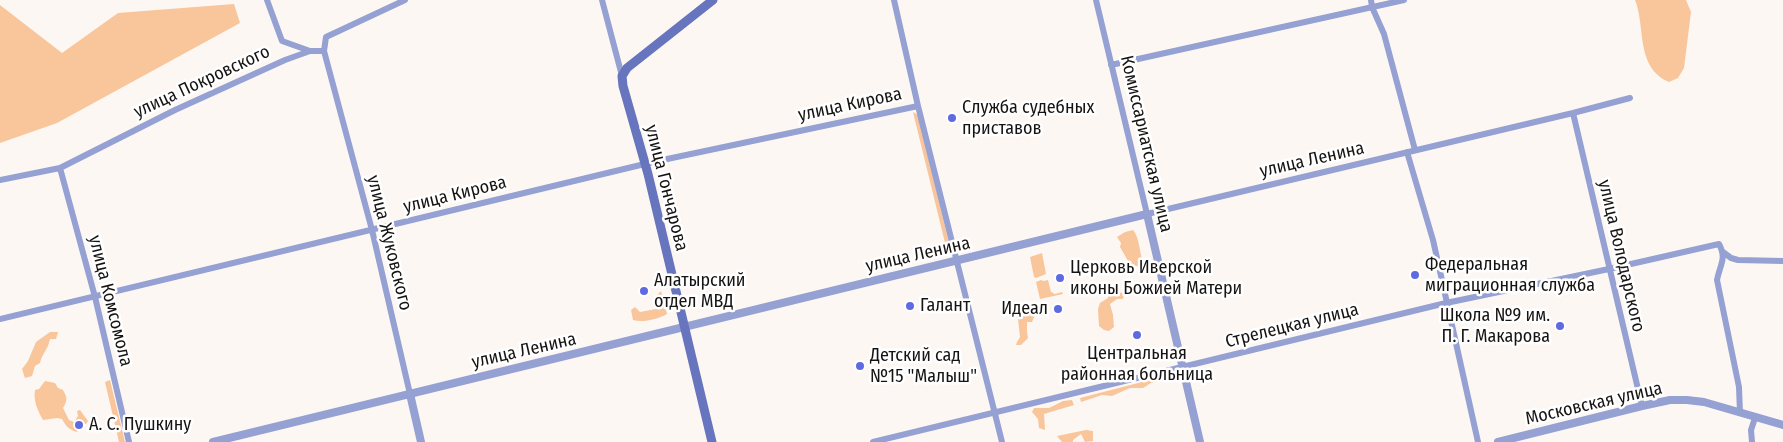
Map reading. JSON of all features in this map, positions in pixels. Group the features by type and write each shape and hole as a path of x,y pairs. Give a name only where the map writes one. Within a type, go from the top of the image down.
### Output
{"main road":[{"path":"622,76 627,68 713,0"},
{"name":"улица Гончарова","path":"622,76 712,442"}],"street":[{"path":"267,0 282,41 310,51"},
{"path":"324,51 326,37 405,0"},
{"name":"улица Гончарова","path":"602,0 622,76"},
{"path":"894,0 918,106 1002,442"},
{"name":"Комиссариатская улица","path":"1096,0 1200,442"},
{"path":"1371,0 1372,8 1384,34 1415,150"},
{"path":"1111,65 1404,0"},
{"name":"улица Покровского","path":"0,180 60,168 175,110 285,60 310,51 324,51"},
{"name":"улица Жуковского","path":"324,51 372,230 421,442"},
{"name":"улица Ленина","path":"213,442 1147,214 1573,114 1630,98"},
{"name":"улица Кирова","path":"0,319 645,164 918,106"},
{"name":"улица Володарского","path":"1573,114 1642,406"},
{"path":"1407,152 1433,240 1478,442"},
{"name":"улица Комсомола","path":"60,168 95,297 129,442"},
{"name":"Стрелецкая улица","path":"873,442 1446,303 1718,244 1723,252"},
{"path":"1723,252 1731,258 1738,260 1783,261"},
{"path":"1723,252 1723,262 1717,280 1739,387 1740,413"},
{"name":"Московская улица","path":"1498,442 1670,400 1704,402 1783,425"},
{"path":"1752,442 1751,430 1755,418"}],"shaded area":[{"path":"1635,0 1686,0 1691,12 1684,68 1678,78 1669,82 1658,75 1651,67 1643,46"},
{"path":"234,4 240,23 57,123 0,143 0,5 62,53 118,13"},
{"path":"913,112 918,115 949,243 946,247"},
{"path":"1133,230 1137,237 1143,262 1140,266 1131,266 1120,247 1121,243 1117,237"},
{"path":"1042,253 1046,274 1036,278 1034,277 1030,257"},
{"path":"1048,280 1051,292 1055,294 1062,292 1063,294 1040,299 1036,282"},
{"path":"661,291 667,314 650,320 633,320 631,310 635,307 640,312 656,309 656,296"},
{"path":"1115,292 1124,293 1123,299 1117,299 1110,304 1114,327 1109,331 1104,330 1099,326 1098,309 1100,303 1108,298 1108,294"},
{"path":"1038,308 1032,322 1027,322 1028,338 1021,345 1016,345 1020,337 1018,319"},
{"path":"50,332 58,332 56,339 50,339 40,363 35,366 32,376 25,378 22,369 28,361 36,342"},
{"path":"1169,375 1167,380 1151,383 1143,388 1130,388 1112,396 1102,395 1081,402 1080,398"},
{"path":"110,380 125,442 119,442 105,382"},
{"path":"45,381 55,383 58,388 63,390 66,403 63,408 69,420 74,422 78,416 77,411 80,410 88,421 86,424 81,423 77,432 68,427 62,419 43,420 36,406 35,390 39,389"},
{"path":"1072,400 1074,405 1044,414 1045,430 1039,428 1038,419 1032,412 1034,408 1049,408 1063,401"},
{"path":"1086,430 1093,431 1093,441 1085,442 1081,434 1073,442 1062,442 1057,436"}],"place":[{"name":"Служба судебных приставов","path":"952,118"},
{"name":"Федеральная миграционная служба","path":"1415,275"},
{"name":"Церковь Иверской иконы Божией Матери","path":"1060,278"},
{"name":"Алатырский отдел МВД","path":"644,291"},
{"name":"Галант","path":"910,306"},
{"name":"Идеал","path":"1058,309"},
{"name":"Школа №9 им. П. Г. Макарова","path":"1560,326"},
{"name":"Центральная районная больница","path":"1137,335"},
{"name":"Детский сад №15 \"Малыш\"","path":"860,366"},
{"name":"А. С. Пушкину","path":"79,425"}]}
